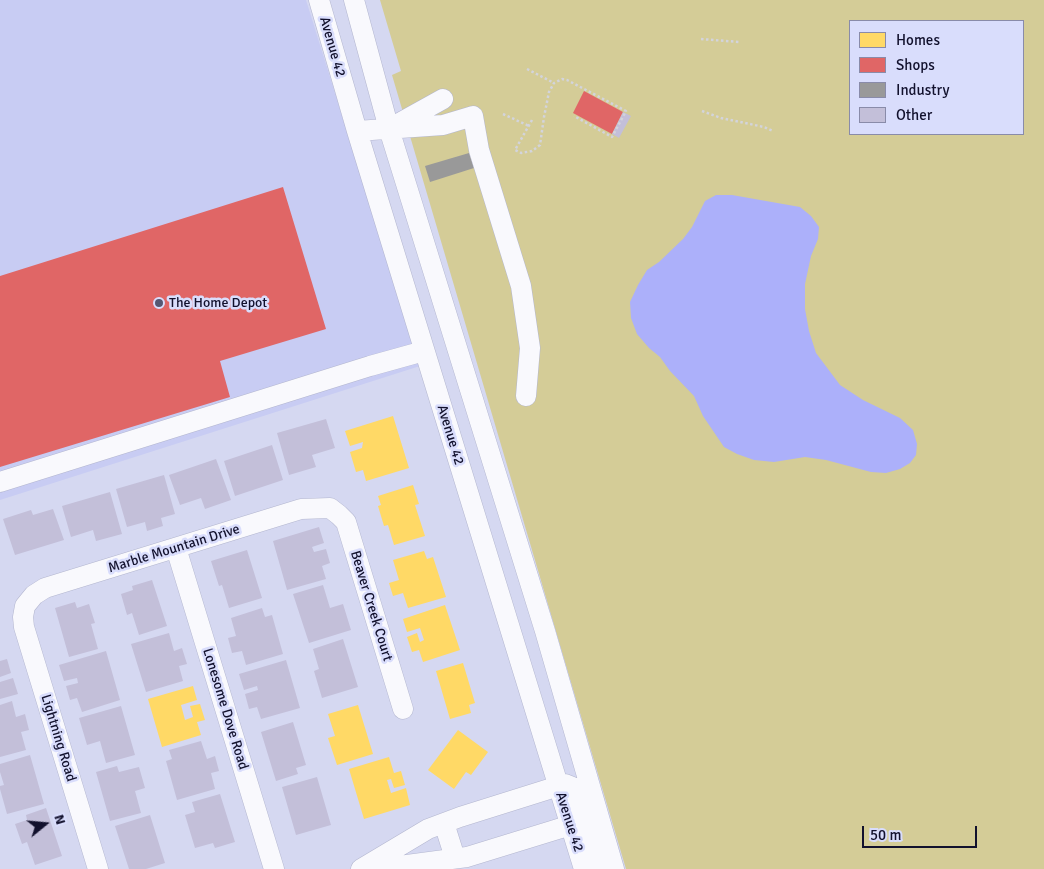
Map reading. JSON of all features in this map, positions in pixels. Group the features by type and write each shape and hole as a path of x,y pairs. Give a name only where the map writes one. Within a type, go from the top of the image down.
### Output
{"street":[{"name":"Avenue 42","path":"319,0 356,131 584,869"},
{"path":"354,0 389,129 542,622 614,869"},
{"path":"389,129 442,99"},
{"path":"356,131 443,125 473,116 479,150 521,286 530,348 526,396"},
{"path":"0,482 424,351"},
{"name":"Marble Mountain Drive","path":"26,606 34,595 45,588 302,509 330,508"},
{"name":"Beaver Creek Court","path":"330,508 346,522 403,709"},
{"name":"Lonesome Dove Road","path":"176,548 274,869"},
{"name":"Lightning Road","path":"26,606 23,617 24,627 98,869"},
{"path":"361,869 428,830 444,823 565,784 575,788 600,869"},
{"path":"444,823 455,858"},
{"path":"377,869 468,857 571,825"}],"path":[{"path":"702,40 739,42"},
{"path":"527,70 554,83"},
{"path":"532,120 515,150 521,153 532,151 542,141 549,92 557,80 567,80 626,111 612,136 574,116"},
{"path":"702,111 721,118 764,127 773,131"},
{"path":"503,114 529,126"}],"shaded area":[{"path":"0,0 306,0 420,366 0,500"},
{"path":"380,0 1044,0 1044,869 626,869 392,75 401,71"}],"water":[{"path":"716,195 732,195 800,207 811,216 819,227 818,239 811,256 805,284 805,309 816,353 840,385 863,400 900,418 913,430 917,444 916,455 910,463 900,469 886,473 871,472 826,460 805,457 774,462 754,460 737,454 724,447 703,416 694,396 637,334 631,318 630,302 638,285 647,270 659,262 683,239 692,227 705,201"}],"building: Homes":[{"path":"393,416 409,468 366,481 363,470 356,472 350,452 362,448 363,442 350,446 345,431"},
{"path":"413,485 419,504 415,505 425,536 394,545 388,525 384,526 378,506 381,505 378,496"},
{"path":"424,551 427,559 433,557 446,597 408,608 403,593 393,596 389,583 399,580 393,560"},
{"path":"445,605 460,650 423,662 419,650 412,652 407,637 417,633 420,642 424,640 420,628 407,632 403,619"},
{"path":"463,663 475,703 469,705 471,713 450,719 436,671"},
{"path":"193,686 197,700 181,705 185,720 193,717 190,706 200,704 205,720 197,722 201,735 162,747 148,699"},
{"path":"358,705 373,754 337,765 328,738 335,736 328,714"},
{"path":"458,730 488,752 471,775 466,772 454,789 428,770"},
{"path":"389,757 394,773 401,771 405,785 394,788 391,779 387,780 391,793 406,788 410,805 364,819 349,769"}],"building: Shops":[{"path":"584,91 623,112 612,134 573,113"},
{"name":"The Home Depot","path":"283,187 326,329 220,361 230,397 0,467 0,276"}],"building: Industry":[{"path":"469,153 474,168 430,182 425,166"}],"building: Other":[{"path":"623,112 631,116 619,138 612,134"},
{"path":"326,419 335,448 312,455 316,467 289,475 277,433"},
{"path":"272,445 283,480 235,496 224,461"},
{"path":"216,459 231,500 205,509 201,498 180,505 169,475"},
{"path":"164,475 175,514 161,518 163,526 147,531 145,522 127,527 116,489"},
{"path":"110,492 122,534 96,541 93,530 71,537 62,506"},
{"path":"53,509 64,540 15,555 3,519 31,510 33,515"},
{"path":"319,527 324,543 312,547 314,552 326,549 330,563 322,566 326,579 287,590 273,541"},
{"path":"247,550 262,598 229,608 222,585 219,586 211,561"},
{"path":"152,580 167,626 139,635 132,613 127,615 121,594 133,590 132,586"},
{"path":"323,585 330,608 343,604 351,630 309,643 293,594"},
{"path":"75,602 77,608 89,604 95,623 91,624 98,649 69,657 55,608"},
{"path":"262,608 265,617 272,615 283,654 246,665 242,651 232,653 228,638 236,636 231,618"},
{"path":"169,633 174,651 182,648 187,664 179,666 183,681 146,692 131,644"},
{"path":"343,639 358,687 322,698 314,671 319,669 313,649"},
{"path":"106,651 120,700 82,712 77,698 70,700 66,686 78,683 77,678 64,681 59,665"},
{"path":"7,659 11,673 0,677 0,661"},
{"path":"286,660 300,708 261,719 257,707 249,709 245,694 258,690 257,686 244,690 239,674"},
{"path":"13,678 18,694 0,699 0,682"},
{"path":"12,701 16,717 25,714 29,730 21,732 26,750 0,757 0,705"},
{"path":"121,706 135,755 106,763 100,741 87,745 79,718"},
{"path":"293,722 306,765 296,768 298,774 276,781 261,732"},
{"path":"201,741 207,759 215,756 219,771 211,773 215,789 177,800 166,761 172,759 169,750"},
{"path":"30,755 44,804 7,814 0,789 0,786 4,785 0,764"},
{"path":"117,766 119,772 139,767 145,788 135,791 141,813 110,821 96,772"},
{"path":"317,777 331,825 296,835 282,787"},
{"path":"220,794 235,842 215,848 213,843 195,848 185,815 195,812 192,802"},
{"path":"46,808 62,856 35,865 27,842 22,844 15,824 27,820 26,815"},
{"path":"150,815 165,863 146,869 129,869 115,826"}],"place":[{"name":"The Home Depot","path":"159,303"}]}
